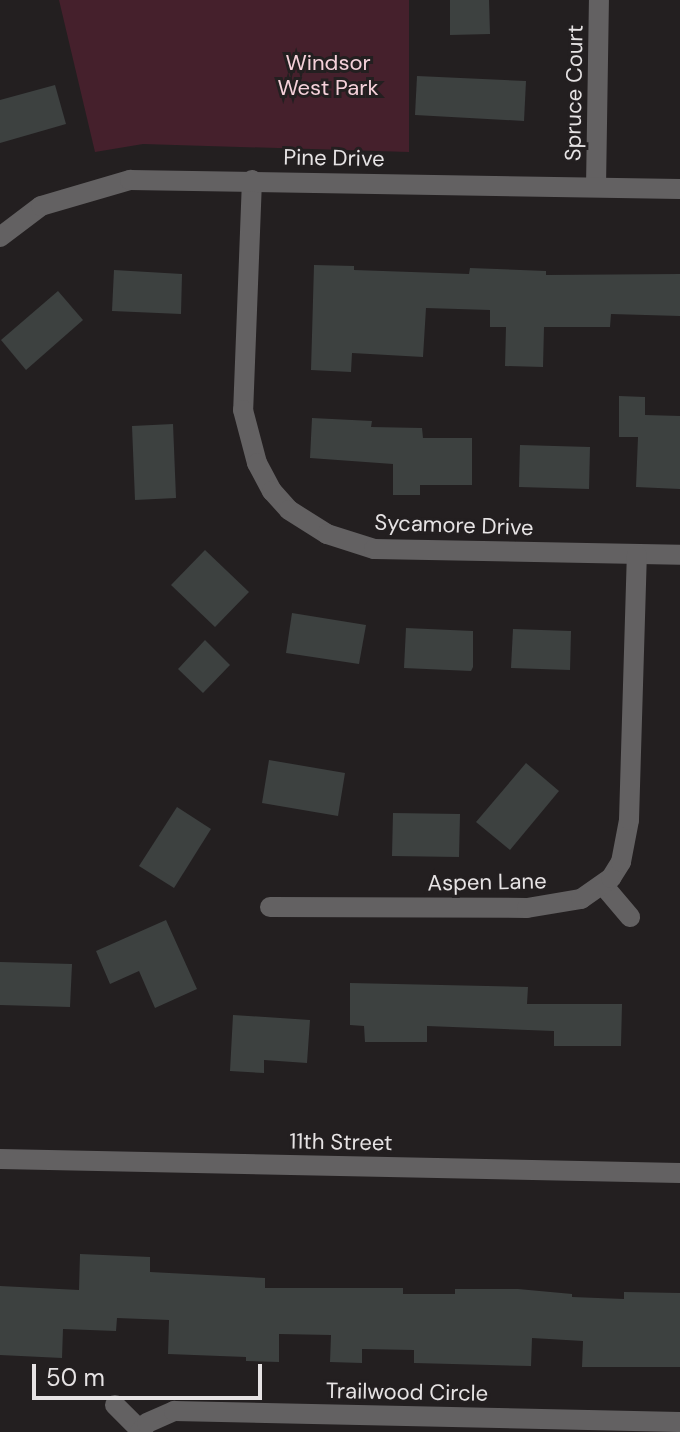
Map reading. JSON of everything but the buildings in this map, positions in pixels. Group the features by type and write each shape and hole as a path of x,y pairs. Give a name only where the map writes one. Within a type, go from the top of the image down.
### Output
{"street":[{"name":"Spruce Court","path":"596,187 599,0"},
{"name":"Pine Drive","path":"0,237 41,206 130,180 680,189"},
{"name":"Sycamore Drive","path":"252,180 243,410 257,463 272,491 289,510 327,534 374,549 680,555"},
{"path":"630,917 603,885 621,862 629,820 637,555"},
{"name":"Aspen Lane","path":"270,907 527,908 581,899 603,885"},
{"name":"11th Street","path":"0,1159 680,1173"},
{"path":"115,1405 140,1431"},
{"name":"Trailwood Circle","path":"140,1431 165,1413 174,1411 680,1422"}],"green space":[{"name":"Windsor West Park","path":"59,0 409,0 409,152 143,144 95,152"}]}
